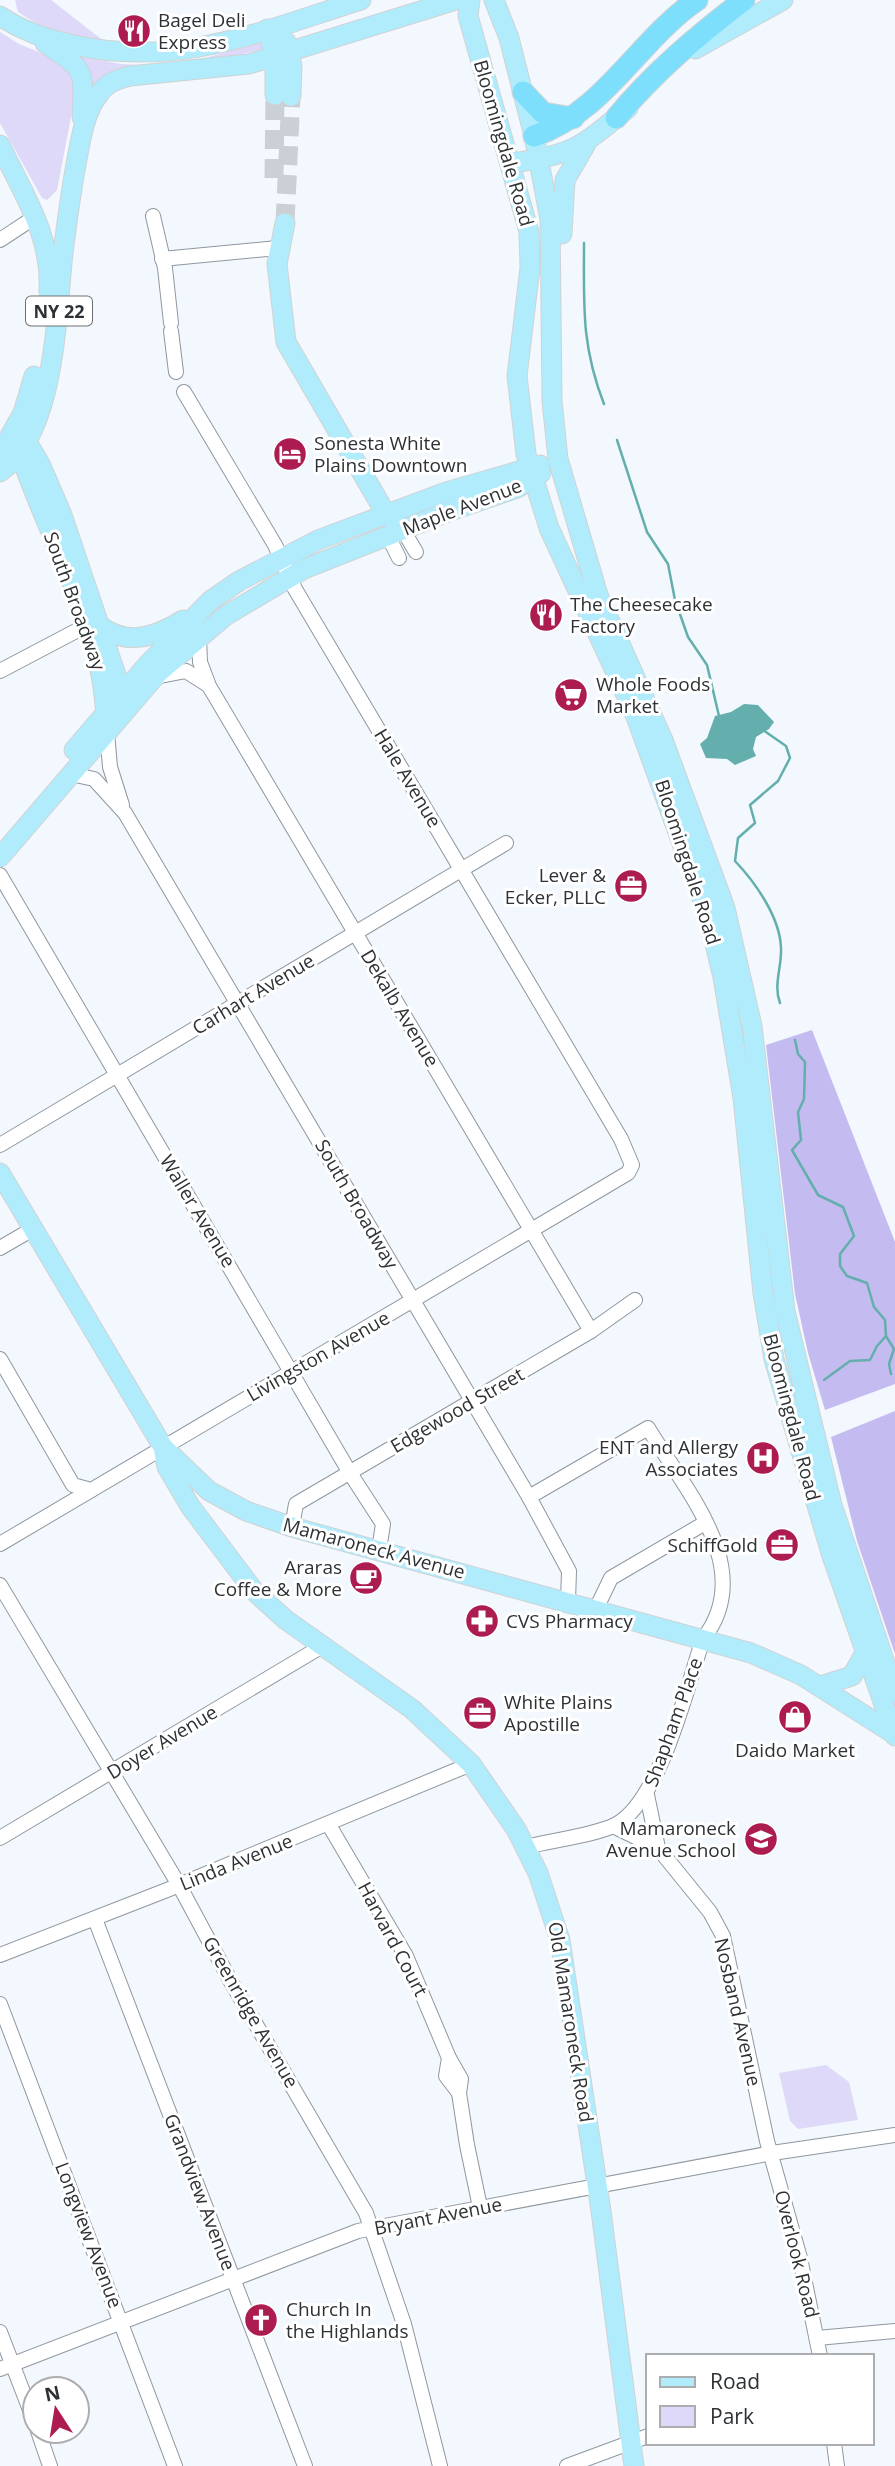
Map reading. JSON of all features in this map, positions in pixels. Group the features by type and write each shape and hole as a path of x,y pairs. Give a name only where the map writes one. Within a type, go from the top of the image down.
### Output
{"highway":[{"path":"534,136 573,118 603,92 683,10 697,0"},
{"path":"616,118 644,83 744,0"},
{"path":"523,92 543,113 573,118"}],"main road":[{"path":"34,35 96,50 150,54 202,48 361,0"},
{"path":"80,142 94,100 113,82 140,75 231,68 456,0"},
{"name":"Bloomingdale Road","path":"470,0 468,16 526,216 531,250 517,376 531,474 555,545 648,744 708,915 723,976 743,1098 772,1351 806,1473 865,1653 895,1733"},
{"name":"Bloomingdale Road","path":"494,0 509,38 540,159 552,236 552,401 558,458 598,595 663,740 725,908 752,1026 785,1311 792,1344 832,1505 895,1693"},
{"path":"509,154 540,159 559,156 591,138 688,54 783,0"},
{"name":"NY 22","path":"0,16 71,59 83,74 80,142 57,327 42,398 20,443 0,472"},
{"path":"274,27 282,54 283,96"},
{"path":"509,154 534,136"},
{"path":"553,367 560,294 563,189 569,170 591,138"},
{"name":"NY 22","path":"0,145 32,203 48,258 47,312 20,443 0,454"},
{"path":"35,217 65,200 74,177"},
{"path":"279,222 279,294 288,348 396,533"},
{"path":"446,492 492,474 511,459 516,444 517,376"},
{"name":"South Broadway","path":"20,443 71,579 116,675 110,715"},
{"name":"Maple Avenue","path":"0,857 71,774 110,715 225,616 290,577 396,533 517,488 531,474 558,458"},
{"name":"Maple Avenue","path":"0,837 210,601 281,557 386,514 446,492 531,474"},
{"path":"94,624 115,636 136,639 165,630 210,601"},
{"name":"Mamaroneck Avenue","path":"0,1173 31,1230 163,1447 202,1485 229,1503 292,1527 568,1601 766,1659 820,1686 895,1733"},
{"name":"Old Mamaroneck Road","path":"163,1447 167,1466 190,1506 213,1541 221,1546 265,1603 412,1709 471,1764 491,1789 526,1847 547,1892 560,1940 597,2185 640,2439 634,2466"},
{"name":"Old Mamaroneck Road","path":"202,1485 221,1546"},
{"path":"820,1686 852,1676 865,1653"}],"street":[{"path":"153,216 162,259 176,372"},
{"path":"0,240 35,217"},
{"path":"162,259 278,248"},
{"name":"Hale Avenue","path":"184,392 621,1139 632,1165"},
{"path":"396,533 416,552"},
{"path":"396,533 399,558"},
{"path":"0,671 94,624"},
{"name":"Dekalb Avenue","path":"199,637 200,662 209,686 591,1331"},
{"path":"155,678 174,671 186,671 209,686"},
{"name":"South Broadway","path":"110,715 110,767 125,813"},
{"name":"South Broadway","path":"71,774 94,779 125,813 528,1497 571,1576 568,1601"},
{"name":"Carhart Avenue","path":"0,1145 506,843"},
{"name":"Waller Avenue","path":"0,875 350,1473 383,1524 379,1550"},
{"name":"Livingston Avenue","path":"0,1544 628,1173 632,1165"},
{"path":"0,1248 31,1230"},
{"name":"Edgewood Street","path":"292,1527 296,1504 591,1331 635,1300"},
{"path":"0,1359 73,1485 91,1490"},
{"path":"528,1497 648,1428 721,1555 723,1591 717,1620 702,1639"},
{"path":"596,1609 611,1578 705,1523"},
{"name":"Greenridge Avenue","path":"0,1585 179,1885 372,2229 404,2324 440,2466"},
{"name":"Shapham Place","path":"526,1847 613,1826 626,1818 647,1795 702,1639"},
{"name":"Doyer Avenue","path":"0,1838 324,1645"},
{"name":"Linda Avenue","path":"0,1955 329,1825 471,1764"},
{"name":"Nosband Avenue","path":"647,1795 658,1848"},
{"name":"Harvard Court","path":"329,1825 406,1956 449,2058 460,2072 459,2093 480,2207"},
{"name":"Nosband Avenue","path":"613,1826 658,1848 710,1912 723,1936 772,2153"},
{"name":"Grandview Avenue","path":"95,1919 305,2466"},
{"name":"Longview Avenue","path":"0,2004 123,2322 175,2466"},
{"name":"Bryant Avenue","path":"7,2367 358,2231 772,2153 895,2135"},
{"name":"Overlook Road","path":"772,2153 820,2354"},
{"path":"817,2338 895,2331"},
{"path":"0,2332 7,2367 21,2395"},
{"path":"567,2466 640,2439"},
{"path":"43,2445 50,2466"},
{"path":"834,2445 837,2466"}],"green space":[{"path":"15,0 51,0 105,42 37,24 18,12"},
{"path":"0,32 19,44 51,57 72,54 121,64 145,65 198,60 263,42 265,49 76,91 57,190 47,200 42,198 0,123"},
{"path":"826,2065 849,2082 858,2120 798,2129 790,2121 779,2073"}],"shaded area":[{"path":"812,1030 895,1242 895,1384 825,1410 808,1353 795,1294 766,1045"},
{"path":"895,1411 895,1654 857,1541 831,1437"}],"water":[{"path":"744,704 758,705 774,722 769,729 756,737 753,749 756,756 735,765 727,759 706,758 700,744 707,738 715,716 731,712"}],"waterway":[{"path":"584,243 585,325 591,363 604,404"},
{"path":"617,440 647,532 668,564 675,600 688,637 707,665 719,716"},
{"path":"763,730 786,746 790,758 778,781 750,805 755,823 738,838 735,861 758,890 771,912 780,936 777,989 780,1003"},
{"path":"795,1040 798,1054 805,1062 804,1099 798,1112 801,1140 792,1150 818,1195 843,1207 854,1236 840,1254 840,1266 847,1276 867,1283 874,1307 885,1320 886,1336 894,1349 889,1364 891,1374"},
{"path":"824,1380 850,1361 870,1360 886,1336"}],"tunnel":[{"path":"274,178 275,95"},
{"path":"285,223 291,96"}],"place":[{"name":"Bagel Deli Express","path":"134,31"},
{"name":"Sonesta White Plains Downtown","path":"290,454"},
{"name":"The Cheesecake Factory","path":"546,615"},
{"name":"Whole Foods Market","path":"571,695"},
{"name":"Lever & Ecker, PLLC","path":"631,886"},
{"name":"ENT and Allergy Associates","path":"763,1458"},
{"name":"SchiffGold","path":"782,1545"},
{"name":"Araras Coffee & More","path":"366,1578"},
{"name":"CVS Pharmacy","path":"482,1621"},
{"name":"White Plains Apostille","path":"480,1713"},
{"name":"Daido Market","path":"795,1717"},
{"name":"Mamaroneck Avenue School","path":"761,1839"},
{"name":"Church In the Highlands","path":"261,2320"}]}
